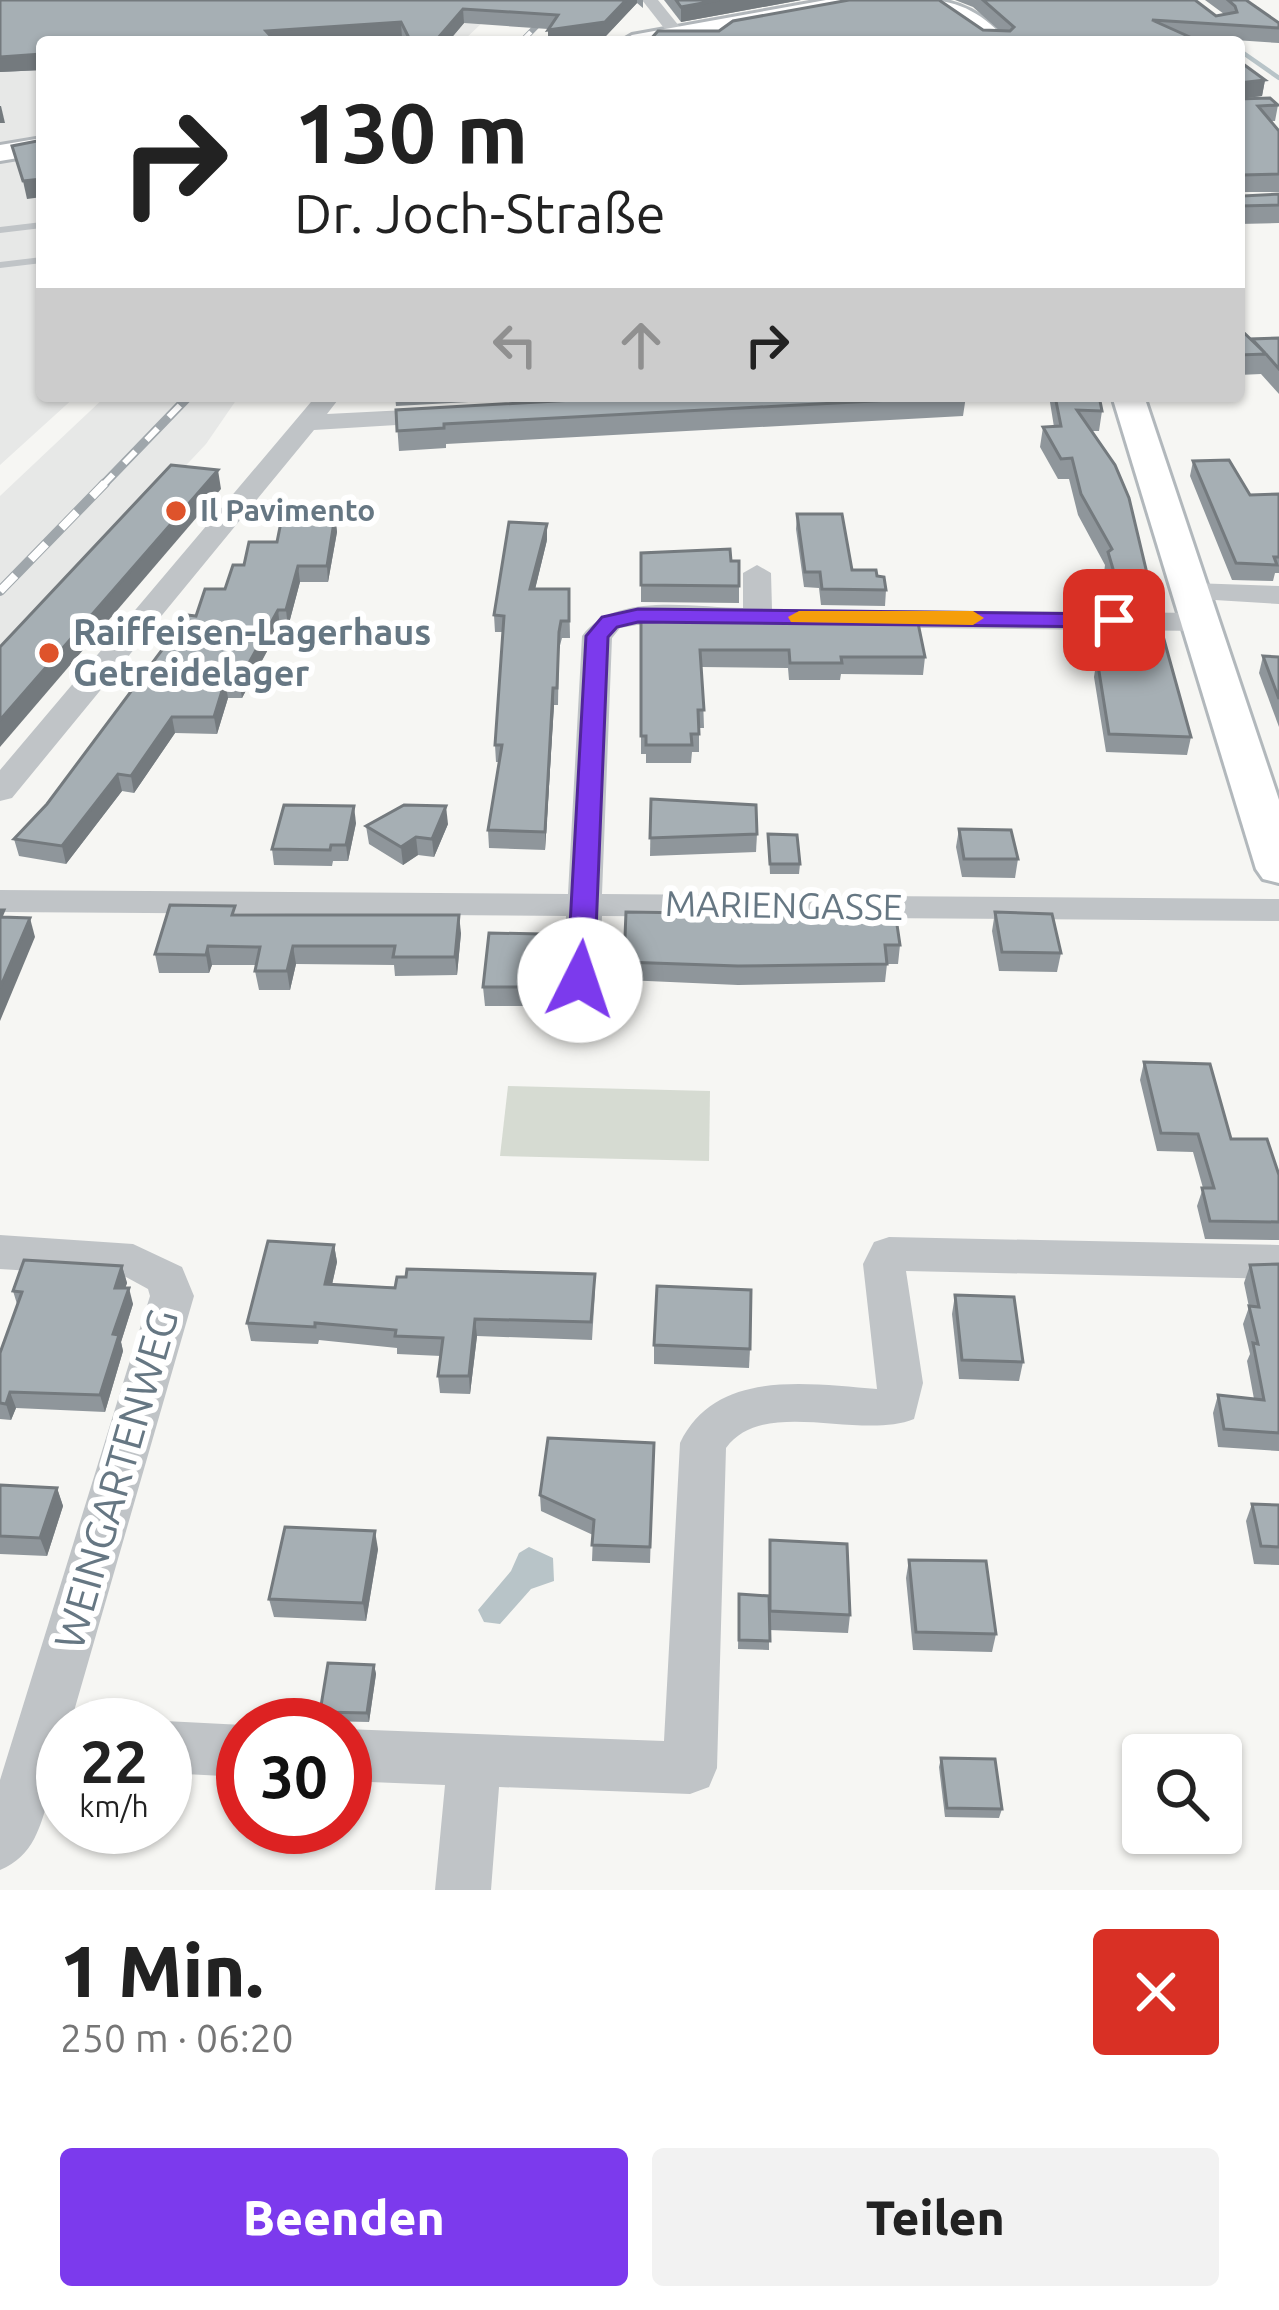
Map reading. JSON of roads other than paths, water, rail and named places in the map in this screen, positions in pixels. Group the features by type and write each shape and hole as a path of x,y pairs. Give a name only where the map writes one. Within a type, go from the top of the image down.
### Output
{"main road":[{"path":"682,36 865,0"},
{"path":"935,0 990,36"},
{"path":"0,154 36,147"},
{"path":"1130,402 1279,869"}],"street":[{"path":"650,0 661,36"},
{"path":"0,791 324,402"},
{"path":"305,423 472,414"},
{"path":"757,574 758,617"},
{"path":"580,980 597,636 610,622 638,616 1196,607 1279,595"},
{"name":"MARIENGASSE","path":"0,901 1279,910"},
{"name":"WEINGARTENWEG","path":"0,1252 133,1261 167,1279 172,1296 65,1698"},
{"path":"372,1756 689,1768 703,1443 722,1417 758,1405 888,1409 898,1405 900,1383 884,1264 889,1254 1279,1262"},
{"path":"463,1890 474,1761"},
{"name":"WEINGARTENWEG","path":"0,1842 36,1786"}],"lane":[{"path":"0,230 36,226"},
{"path":"0,265 36,261"}],"waterway":[{"path":"1245,54 1279,78"}],"railway":[{"path":"527,36 562,0"},
{"path":"102,486 183,402"},
{"path":"0,591 105,483"}],"place":[{"name":"Il Pavimento","path":"176,511"},
{"name":"Raiffeisen-Lagerhaus Getreidelager","path":"49,653"}]}
